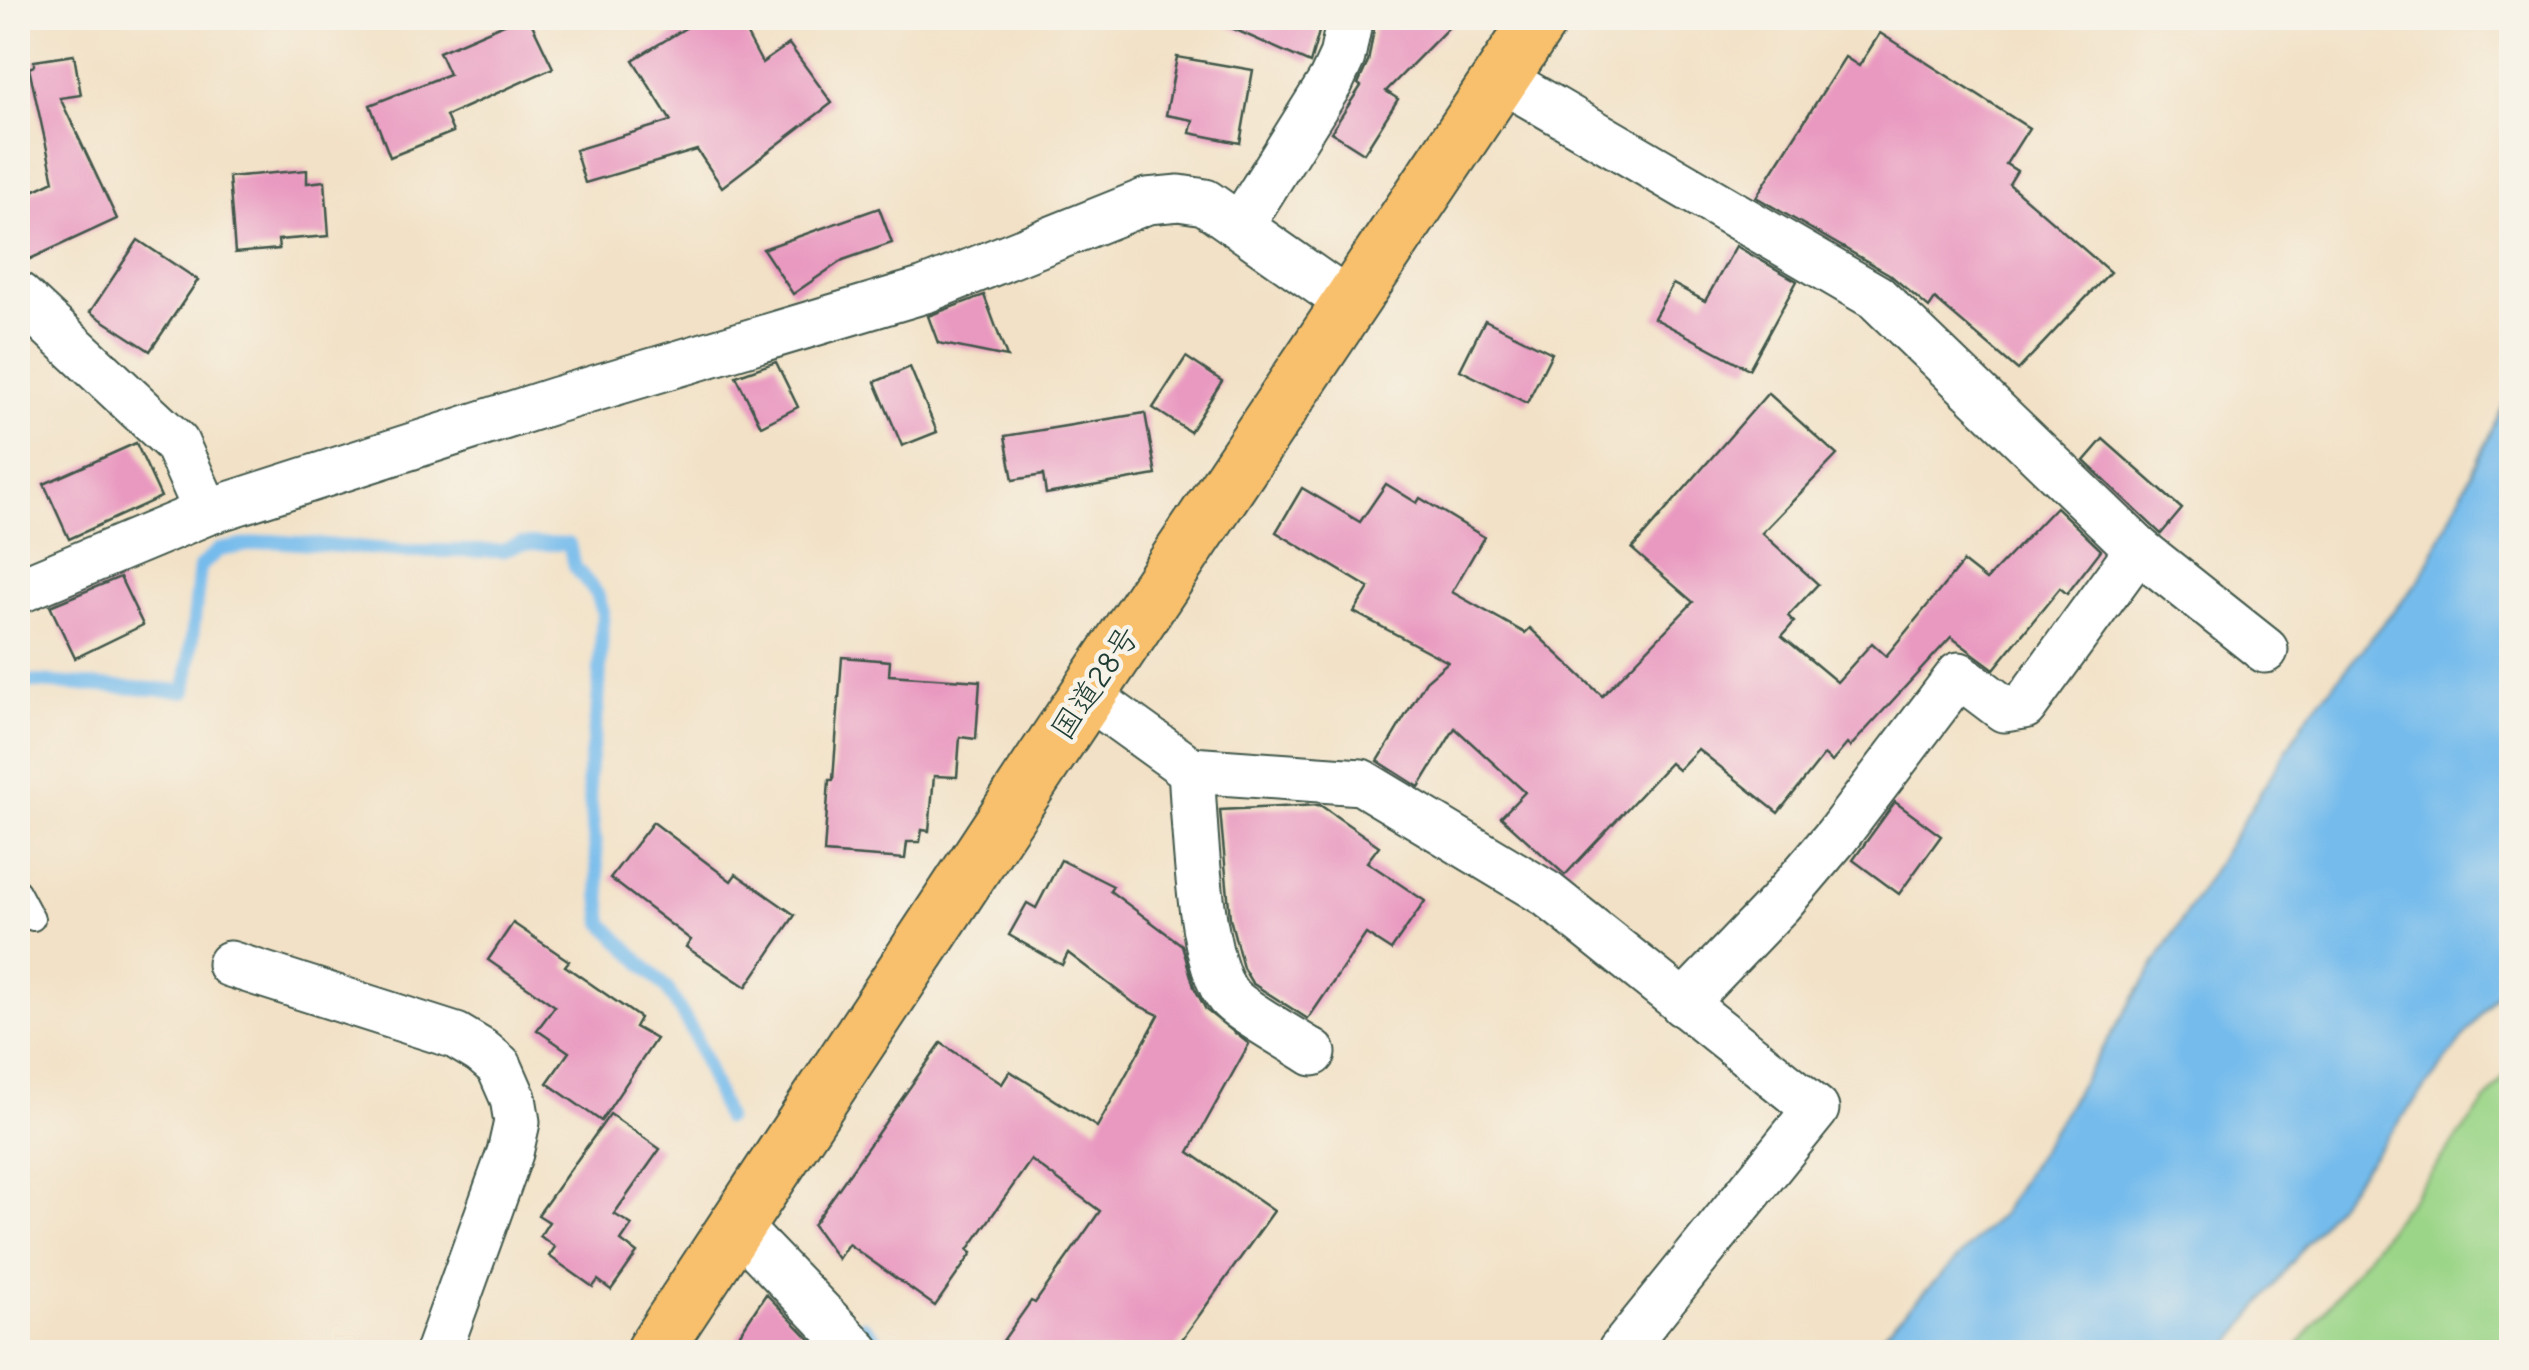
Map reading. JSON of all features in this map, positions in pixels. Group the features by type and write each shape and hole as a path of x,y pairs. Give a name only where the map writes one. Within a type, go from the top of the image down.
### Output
{"highway":[{"name":"国道28号","path":"654,1352 1541,18"}],"street":[{"path":"1240,226 1332,81 1350,18"},
{"path":"1500,78 1876,297 2138,549 2265,650"},
{"path":"18,591 207,512 556,400 925,290 1147,201 1178,198 1205,202 1349,303"},
{"path":"18,296 176,442 207,512"},
{"path":"1683,1004 1779,904 1836,837 1959,675 2004,709 2024,706 2138,549"},
{"path":"1088,695 1191,770 1361,782 1546,894 1816,1109 1620,1352"},
{"path":"1191,770 1202,908 1221,980 1229,998 1313,1053"},
{"path":"230,964 456,1036 499,1066 508,1080 516,1122 510,1153 438,1352"},
{"path":"737,1226 858,1352"}],"lane":[{"path":"18,891 33,919"}],"green space":[{"path":"2511,1068 2511,1352 2293,1352"}],"water":[{"path":"2511,390 2511,975 2224,1352 1866,1352 2001,1214 2308,715 2421,578"}],"building":[{"path":"518,18 529,18 553,68 446,116 453,132 390,157 370,105 449,74 439,52"},
{"path":"702,18 738,18 762,63 789,44 832,103 722,187 697,150 585,183 575,150 671,121 633,60"},
{"path":"1209,18 1323,18 1310,63"},
{"path":"1376,18 1458,18 1386,91 1398,99 1364,153 1331,132 1361,86 1358,84 1368,62"},
{"path":"1880,33 2029,128 2006,164 2017,171 2009,184 2110,272 2018,370 1935,299 1929,308 1889,274 1756,197 1845,57 1859,66"},
{"path":"74,55 81,95 60,98 117,219 30,259 18,231 18,198 54,181 29,68 34,61"},
{"path":"1177,57 1253,70 1240,143 1190,133 1193,120 1166,115"},
{"path":"307,170 307,183 325,181 329,236 278,240 279,249 235,253 229,177"},
{"path":"879,208 892,243 843,260 793,294 763,249"},
{"path":"138,240 198,280 150,351 90,312"},
{"path":"1736,246 1797,281 1749,369 1654,318 1673,284 1705,301"},
{"path":"984,295 1007,357 938,343 928,316"},
{"path":"1485,320 1552,353 1527,403 1460,370"},
{"path":"1186,357 1222,381 1190,432 1153,408"},
{"path":"776,362 798,407 761,426 736,376"},
{"path":"910,367 937,432 902,446 875,382"},
{"path":"1768,393 1837,455 1762,533 1818,584 1788,616 1794,622 1782,636 1837,682 1872,643 1886,656 1963,562 1986,580 2056,507 2101,550 2067,594 2060,588 1994,669 1951,637 1850,747 1847,744 1832,762 1824,755 1778,813 1698,749 1678,770 1670,763 1565,875 1501,817 1525,792 1455,728 1419,787 1378,761 1426,681 1448,662 1354,612 1369,588 1276,532 1302,488 1360,522 1386,484 1417,503 1420,498 1484,537 1452,592 1525,633 1530,628 1602,696 1693,602 1632,549"},
{"path":"1145,413 1156,475 1046,494 1043,475 1013,480 1005,436"},
{"path":"2103,439 2182,509 2161,534 2084,461"},
{"path":"136,443 161,497 69,539 44,484"},
{"path":"120,577 143,625 75,658 50,606"},
{"path":"842,657 890,661 889,675 980,681 976,739 960,737 957,777 934,776 929,831 922,830 920,842 907,842 905,859 824,853"},
{"path":"1895,802 1941,836 1899,894 1853,860"},
{"path":"1320,805 1379,846 1367,862 1425,901 1391,950 1366,934 1308,1019 1252,983 1243,968 1230,918 1220,810"},
{"path":"653,822 731,881 736,874 795,915 746,987 686,947 691,940 610,878"},
{"path":"1061,860 1113,886 1110,891 1182,945 1194,987 1206,1010 1249,1044 1189,1152 1274,1211 1173,1352 995,1352 1100,1211 1031,1160 968,1250 972,1253 935,1306 848,1244 838,1259 813,1225 941,1043 1002,1084 1010,1071 1097,1127 1159,1015 1135,1004 1068,953 1062,965 1009,935 1027,903 1036,908"},
{"path":"513,923 569,961 565,966 640,1018 635,1027 656,1039 601,1121 547,1083 569,1052 537,1030 555,1006 488,960"},
{"path":"610,1114 660,1149 614,1214 632,1225 621,1241 637,1253 611,1290 598,1280 593,1287 549,1256 555,1247 540,1236 549,1222 538,1215"},
{"path":"766,1294 822,1352 756,1352 736,1339"}],"waterway":[{"path":"18,681 186,691 200,567 219,550 271,541 405,551 501,551 521,544 569,544 574,566 597,594 603,612 598,705 588,779 603,923 668,990 694,1034 726,1118"},
{"path":"863,1326 889,1352"}]}
